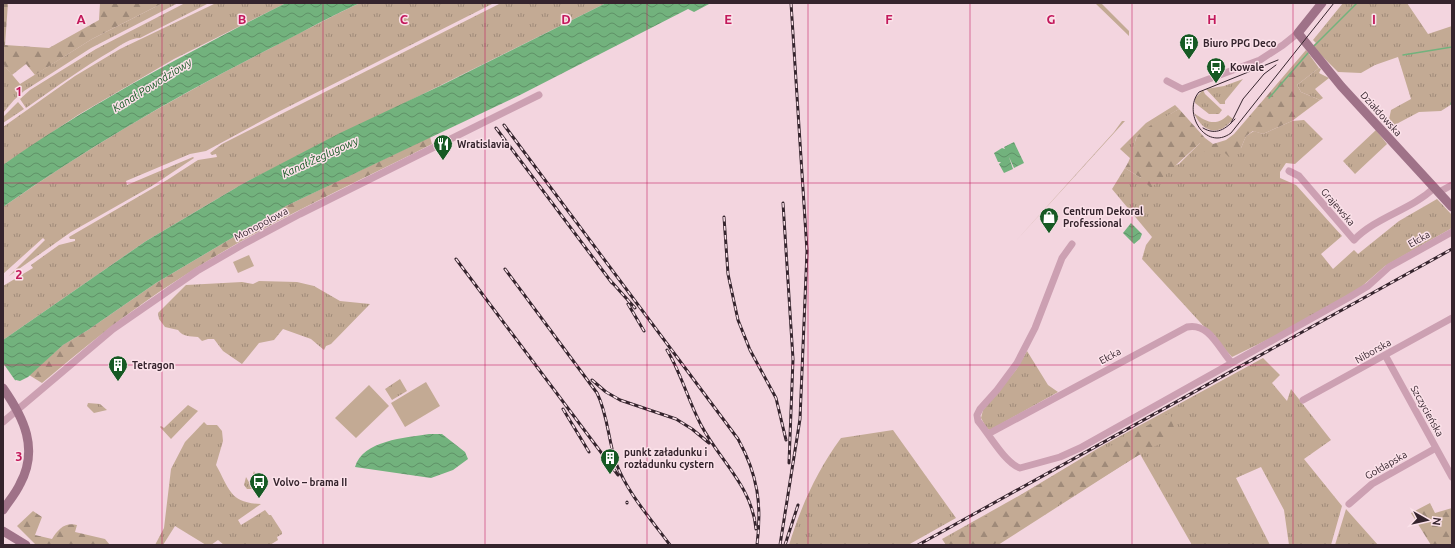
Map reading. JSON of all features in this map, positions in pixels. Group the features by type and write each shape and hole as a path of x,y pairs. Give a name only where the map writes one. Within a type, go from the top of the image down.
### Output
{"street":[{"path":"1167,81 1182,88 1200,83 1267,56 1298,33 1322,3"},
{"name":"Działdowska","path":"1298,33 1341,86 1452,207"},
{"name":"Monopolowa","path":"3,422 113,329 197,271 300,214 539,94"},
{"name":"Grajewska","path":"1289,171 1299,176 1354,240 1370,227 1436,190"},
{"path":"1436,190 1452,185"},
{"name":"Ełcka","path":"1072,244 1062,258 1035,328 1018,363 998,390 980,409 977,418 988,434 1015,466 1020,468 1060,458 1103,436 1368,286 1389,267 1452,232"},
{"name":"Niborska","path":"1304,400 1452,318"},
{"name":"Ełcka","path":"988,434 1187,327 1197,326 1207,332 1232,363"},
{"name":"Szczycieńska","path":"1385,356 1452,477"},
{"path":"3,510 20,484 30,452 28,435 18,410 4,390"},
{"name":"Gołdapska","path":"1349,504 1372,484 1436,448"},
{"path":"3,531 26,545"}],"green space":[{"path":"3,3 8,3 5,45 49,48 99,20 100,3 163,3 92,39 35,75 26,64 12,75 3,64"},
{"path":"163,3 178,3 91,48 24,91 3,113 3,64 20,84 92,39"},
{"path":"185,3 209,3 140,38 129,40 122,44 79,71 26,108 20,99 30,90 96,49"},
{"path":"216,3 286,3 174,59 78,115 3,165 3,127 75,76 120,49"},
{"path":"360,3 494,3 280,111 206,151 190,154 126,181 127,185 193,157 194,158 152,186 71,232 9,276 45,240 43,238 3,274 3,207 68,163 168,103 326,19"},
{"path":"501,3 606,3 244,183 146,241 3,340 3,286 33,268 31,265 59,245 75,241 75,239 70,239 69,237 167,180 198,160 217,157 216,154 212,155 210,153 222,144"},
{"path":"1095,3 1101,3 1129,31 1129,36"},
{"path":"1343,3 1407,3 1428,34 1452,26 1452,104 1441,111 1419,112 1387,129 1391,110 1411,99 1398,57 1375,65 1361,73 1338,72 1312,46 1316,43 1313,40"},
{"path":"1306,50 1319,68 1297,85 1301,92 1320,100 1292,121 1263,134 1253,131 1246,136 1241,148 1230,158 1221,149 1211,154 1201,150 1200,143 1151,188 1141,178 1125,168 1139,135 1162,118 1179,109 1205,138 1213,144 1226,140 1234,134"},
{"path":"1319,68 1321,69 1319,73 1329,78 1315,89 1323,98 1320,100 1301,92 1297,85"},
{"path":"1243,79 1225,101 1225,104 1220,104 1206,89 1224,86"},
{"path":"1203,90 1205,94 1222,110 1219,114 1209,114 1195,103 1195,98"},
{"path":"18,102 24,109 3,123 3,117"},
{"path":"1175,105 1179,109 1149,127 1136,138 1131,159 1120,149 1146,123"},
{"path":"1194,113 1211,122 1224,119 1228,115 1233,119 1228,125 1217,130 1212,130 1202,125"},
{"path":"1304,120 1323,139 1295,164 1286,163 1280,172 1280,178 1296,185 1342,236 1321,254 1333,269 1354,250 1358,254 1399,221 1437,199 1452,215 1452,228 1385,266 1360,288 1279,334 1232,357 1142,259 1146,245 1152,237 1112,189 1125,168 1141,178 1179,164 1200,143 1221,149 1241,148 1246,136 1254,131 1263,134 1292,121"},
{"path":"1122,121 1125,121 1014,243 1114,132"},
{"path":"1376,130 1387,144 1355,174 1343,161"},
{"path":"430,137 432,144 271,225 179,279 143,303 42,383 29,375 63,345 88,330 156,283 286,206"},
{"path":"249,255 254,266 238,273 233,262"},
{"path":"259,281 297,282 314,286 340,301 370,304 331,344 326,346 324,350 311,339 283,329 274,340 259,343 242,364 223,351 214,339 202,341 198,337 184,335 178,330 165,327 159,319 158,313 186,285 242,282 253,284"},
{"path":"1027,351 1048,385 1058,392 990,430 987,429 981,418 983,410 1016,370"},
{"path":"1263,358 1280,375 1272,383 1287,401 1291,389 1331,440 1304,459 1342,506 1331,545 1289,545 1284,510 1261,467 1236,478 1270,545 1192,545 1140,454 998,545 946,545 942,539 1022,494 1102,446"},
{"path":"400,379 407,391 392,400 385,389"},
{"path":"426,382 440,406 405,427 391,403"},
{"path":"369,385 389,406 356,438 335,418"},
{"path":"88,403 100,404 107,410 94,413 87,406"},
{"path":"188,405 198,411 171,439 160,427 161,426 164,428"},
{"path":"1170,413 1176,435 1139,455 993,545 948,545 945,540 1096,451 1103,450"},
{"path":"204,422 207,425 217,425 222,431 223,441 216,465 232,494 243,501 261,504 238,520 241,525 265,510 269,515 271,515 282,532 282,534 277,537 278,540 270,545 224,545 218,540 211,545 206,545 175,526 163,545 155,545 164,528 171,469 185,442"},
{"path":"893,430 956,518 908,545 789,545 810,489 824,463 841,438"},
{"path":"254,471 257,478 257,486 254,489 247,489 244,485 246,477 250,484"},
{"path":"1430,503 1435,513 1452,508 1452,541 1450,545 1431,545 1411,513"},
{"path":"1346,509 1378,545 1335,545"},
{"path":"33,511 42,517 35,535 52,539 62,528 72,524 77,525 75,532 105,539 110,545 36,545 17,526"}],"water":[{"name":"Kanał Powodziowy","path":"286,3 360,3 243,62 138,120 70,162 3,207 3,165 71,120 106,99 177,59"},
{"name":"Kanał Żeglugowy","path":"606,3 711,3 694,12 688,9 520,95 286,206 156,283 88,330 63,345 28,377 20,381 16,380 3,389 3,340 146,241 244,183 340,133 442,85"},
{"path":"1014,142 1024,163 1014,168 1009,157 1013,169 1004,173 999,164 1001,162 998,162 994,153 1002,148 1005,149 1004,147"},
{"path":"1131,223 1142,234 1140,239 1134,244 1123,233"},
{"path":"429,434 442,434 465,452 468,459 453,470 431,478 355,467 359,458 376,446 397,439"}],"pier":[{"path":"3,363 17,383 3,391"}],"waterway":[{"path":"1313,47 1357,3"},
{"path":"1403,55 1452,47"},
{"path":"1269,98 1308,53"}],"tram line":[{"path":"1278,60 1199,92 1194,100 1193,110 1195,119 1205,134 1221,138 1231,133 1334,3"},
{"path":"1231,123 1243,99 1264,74 1276,65"},
{"path":"1203,128 1212,131 1220,130 1228,126 1235,119"}],"railway":[{"path":"780,545 800,419 807,251 791,3"},
{"path":"504,125 738,439 750,465 757,490 759,517 757,545"},
{"path":"496,128 612,283"},
{"path":"783,203 793,359 789,463"},
{"path":"724,217 728,274 738,320 750,350 776,398 786,440"},
{"path":"918,545 1452,249"},
{"path":"456,259 618,475"},
{"path":"505,269 597,393 601,401 613,454 621,474 640,506 670,545"},
{"path":"609,279 635,308"},
{"path":"628,304 644,331"},
{"path":"667,350 701,425 742,487 753,514 756,529"},
{"path":"592,380 606,392 620,400 676,419 692,429 709,443"},
{"path":"563,409 589,452"},
{"path":"785,545 798,505"}],"place":[{"name":"Biuro PPG Deco","path":"1189,60"},
{"name":"Kowale","path":"1216,84"},
{"name":"Wratislavia","path":"443,161"},
{"name":"Centrum Dekoral Professional","path":"1049,234"},
{"name":"Tetragon","path":"118,382"},
{"name":"punkt załadunku i rozładunku cystern","path":"610,475"},
{"name":"Volvo – brama II","path":"259,499"}]}
